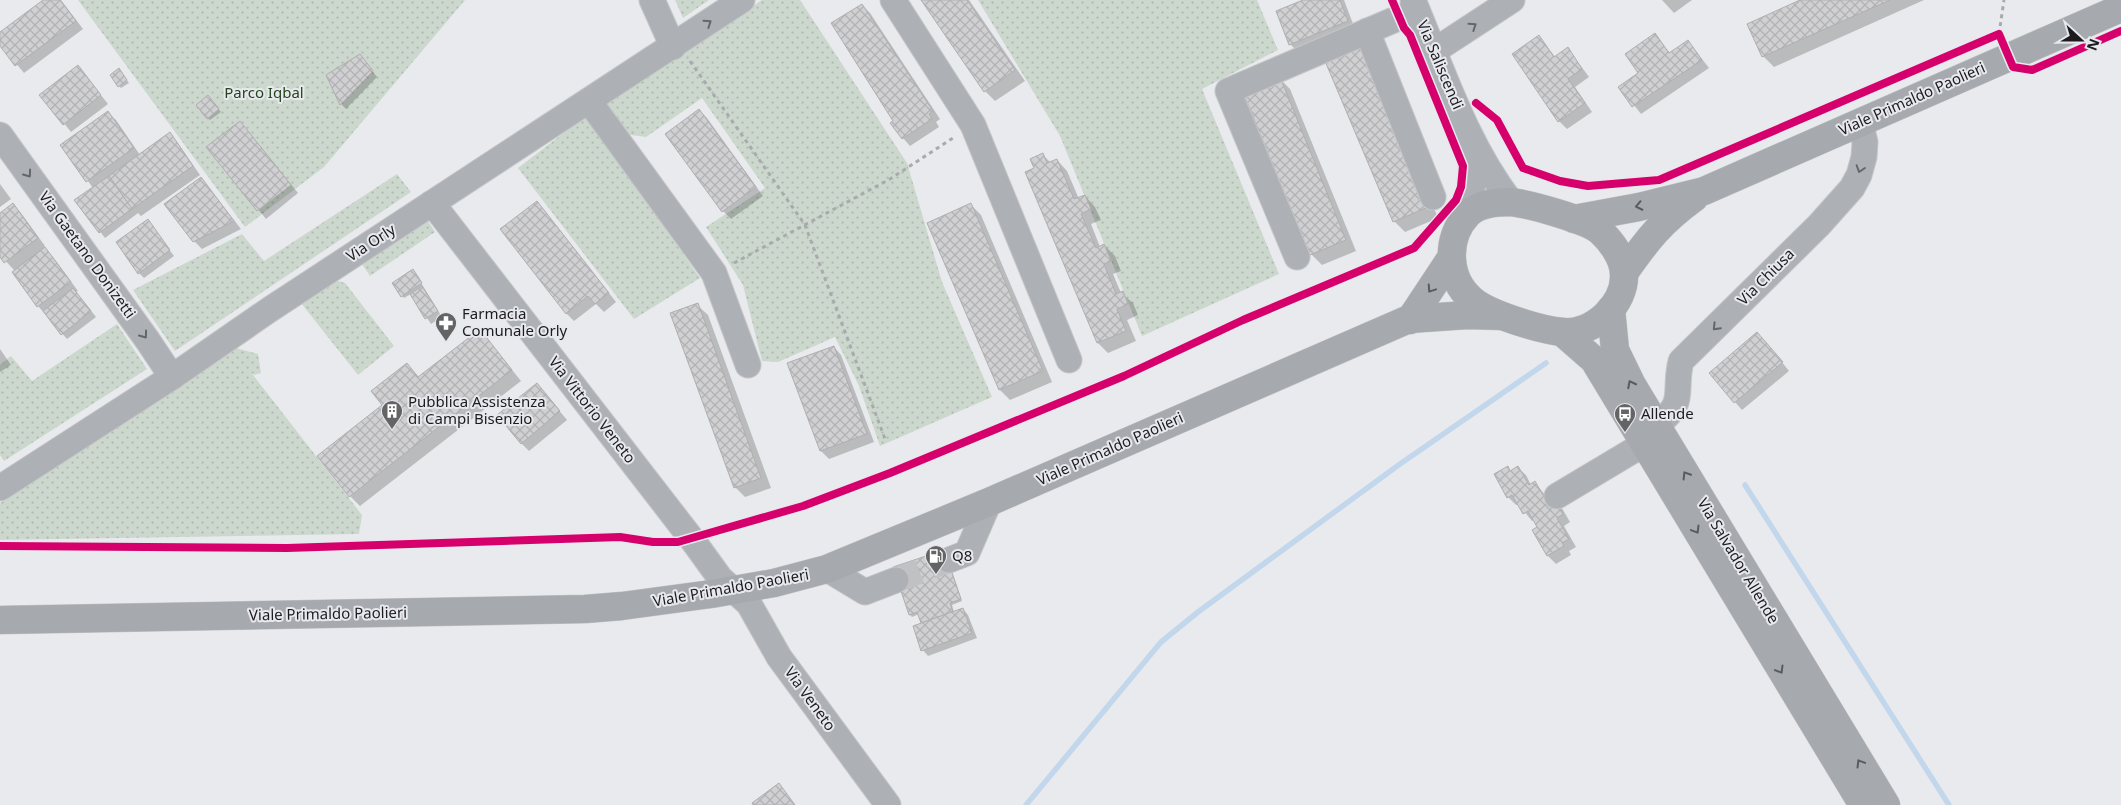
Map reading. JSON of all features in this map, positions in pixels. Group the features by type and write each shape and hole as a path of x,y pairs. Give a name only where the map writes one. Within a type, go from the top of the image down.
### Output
{"main road":[{"name":"Viale Primaldo Paolieri","path":"1574,219 1639,207 1704,190 1860,122 1999,43 2121,8"},
{"name":"Viale Primaldo Paolieri","path":"1451,258 1456,280 1470,298 1488,311 1562,332 1574,331 1590,326 1611,309 1620,292 1624,273 1661,224 1704,190"},
{"name":"Viale Primaldo Paolieri","path":"1468,214 1492,204 1511,202 1594,226 1605,236 1618,253 1624,273"},
{"path":"1410,320 1451,258 1458,232 1468,214"},
{"name":"Via Salvador Allende","path":"1611,309 1615,350 1632,385 1650,435 1862,805"},
{"name":"Viale Primaldo Paolieri","path":"0,620 585,609 673,600 774,583 827,569 989,502 1410,320 1468,315 1501,316"},
{"name":"Via Salvador Allende","path":"1562,332 1594,360 1650,435 1886,805"}],"street":[{"path":"652,0 673,47"},
{"name":"Via Orly","path":"0,488 172,377 269,310 742,0"},
{"path":"893,0 973,125 1069,360"},
{"path":"1434,51 1512,0"},
{"path":"1297,256 1228,91 1368,31 1415,5"},
{"name":"Via Saliscendi","path":"1415,5 1467,131 1497,184 1511,202"},
{"path":"1368,31 1432,197"},
{"path":"589,101 714,273 748,365"},
{"name":"Via Chiusa","path":"1557,496 1650,435 1667,417 1676,404 1680,361 1819,225 1852,188 1859,175 1864,157 1865,142 1860,122"},
{"name":"Via Saliscendi","path":"1467,131 1473,183 1468,214"},
{"name":"Via Gaetano Donizetti","path":"0,135 172,377"},
{"name":"Via Vittorio Veneto","path":"432,203 720,578 735,590"},
{"path":"949,560 967,553 989,502"},
{"path":"827,569 865,592 896,580"},
{"name":"Via Veneto","path":"735,590 748,604 779,657 888,805"}],"path":[{"path":"1999,43 2004,0"},
{"path":"673,47 684,52 805,225 884,439"},
{"path":"714,273 890,179 973,125"}],"green space":[{"name":"Parco Iqbal","path":"78,0 465,0 324,167 245,227"},
{"path":"675,0 709,0 683,18"},
{"path":"762,0 800,0 907,163 942,282 992,397 880,446 859,386 835,337 778,362 762,361 743,285 706,227 765,188 702,98 646,137 624,134 603,105"},
{"path":"978,0 1257,0 1278,50 1202,89 1279,274 1142,336 1060,136"},
{"path":"587,115 700,278 634,319 518,168"},
{"path":"397,174 411,192 175,351 133,290 242,234 264,261"},
{"path":"428,221 435,232 370,276 362,264"},
{"path":"335,280 345,283 394,346 358,375 301,303"},
{"path":"117,324 147,369 4,461 0,455 0,365 11,356 32,381"},
{"path":"236,348 258,354 261,373 254,375 250,371 362,515 359,534 0,540 0,503"}],"building":[{"path":"43,0 60,0 76,21 15,66 0,46 0,32"},
{"path":"921,0 967,0 1015,70 984,92"},
{"path":"1303,0 1340,0 1348,21 1289,45 1276,11"},
{"path":"1800,0 1890,0 1762,57 1747,24"},
{"path":"862,4 933,111 929,114 932,119 902,139 890,123 893,121 831,23"},
{"path":"1655,33 1669,53 1688,40 1702,60 1632,107 1618,87 1638,73 1625,54"},
{"path":"1539,35 1554,57 1568,47 1582,69 1568,79 1585,103 1558,122 1512,54"},
{"path":"1360,46 1428,207 1393,222 1325,61"},
{"path":"360,54 373,71 340,105 326,75"},
{"path":"78,65 101,95 63,125 39,95"},
{"path":"119,68 127,80 118,87 110,75"},
{"path":"1280,77 1346,240 1310,255 1243,92"},
{"path":"208,95 219,109 207,119 196,105"},
{"path":"699,109 756,187 722,212 665,134"},
{"path":"108,111 134,148 86,182 60,145"},
{"path":"240,121 291,185 257,211 206,147"},
{"path":"170,132 193,166 132,209 109,176"},
{"path":"1043,153 1047,163 1057,159 1074,199 1085,195 1091,209 1081,214 1096,248 1104,244 1111,261 1104,264 1116,294 1123,291 1128,304 1117,309 1126,331 1097,343 1025,172 1034,168 1030,159"},
{"path":"109,176 132,209 99,233 74,200"},
{"path":"201,177 234,221 193,242 164,204"},
{"path":"537,201 609,293 595,304 588,296 566,314 500,229"},
{"path":"13,203 38,238 4,263 0,257 0,213"},
{"path":"971,203 1043,371 999,390 927,223"},
{"path":"148,219 170,250 138,274 116,242"},
{"path":"45,247 71,282 37,307 12,272"},
{"path":"413,269 422,283 401,297 392,283"},
{"path":"422,286 438,311 425,319 410,294"},
{"path":"73,288 91,311 61,335 43,311"},
{"path":"698,303 761,478 734,488 670,313"},
{"name":"Pubblica Assistenza di Campi Bisenzio","path":"480,329 512,370 349,497 317,456 382,405 371,391 407,363 418,377"},
{"path":"1757,332 1783,362 1734,403 1709,373"},
{"path":"834,346 867,434 820,451 787,363"},
{"path":"537,383 560,411 521,444 497,415"},
{"path":"1508,466 1510,471 1518,466 1529,485 1535,481 1544,497 1551,493 1563,514 1557,518 1569,539 1562,543 1564,546 1547,556 1532,530 1537,527 1528,511 1523,514 1512,495 1507,498 1494,474"},
{"path":"944,550 961,599 950,603 953,612 921,623 917,612 909,615 893,567"},
{"path":"963,608 972,633 921,651 913,626"},
{"path":"779,783 795,805 753,805 752,803"}],"waterway":[{"path":"1026,805 1161,642 1198,612 1400,464 1546,363"},
{"path":"1745,485 1949,805"}],"tunnel":[{"path":"896,580 949,560"}],"cycle path":[{"path":"0,546 287,548 620,537 653,542 678,542 803,506 890,473 1124,376 1243,320 1414,248 1456,200 1461,187 1463,166 1410,35 1404,28 1392,0"},
{"path":"1476,103 1497,120 1523,168 1560,181 1588,186 1659,180 1999,34 2013,67 2032,70 2121,31"}],"place":[{"name":"Farmacia Comunale Orly","path":"446,342"},
{"name":"Pubblica Assistenza di Campi Bisenzio","path":"392,430"},
{"name":"Allende","path":"1625,433"},
{"name":"Q8","path":"936,575"}]}
